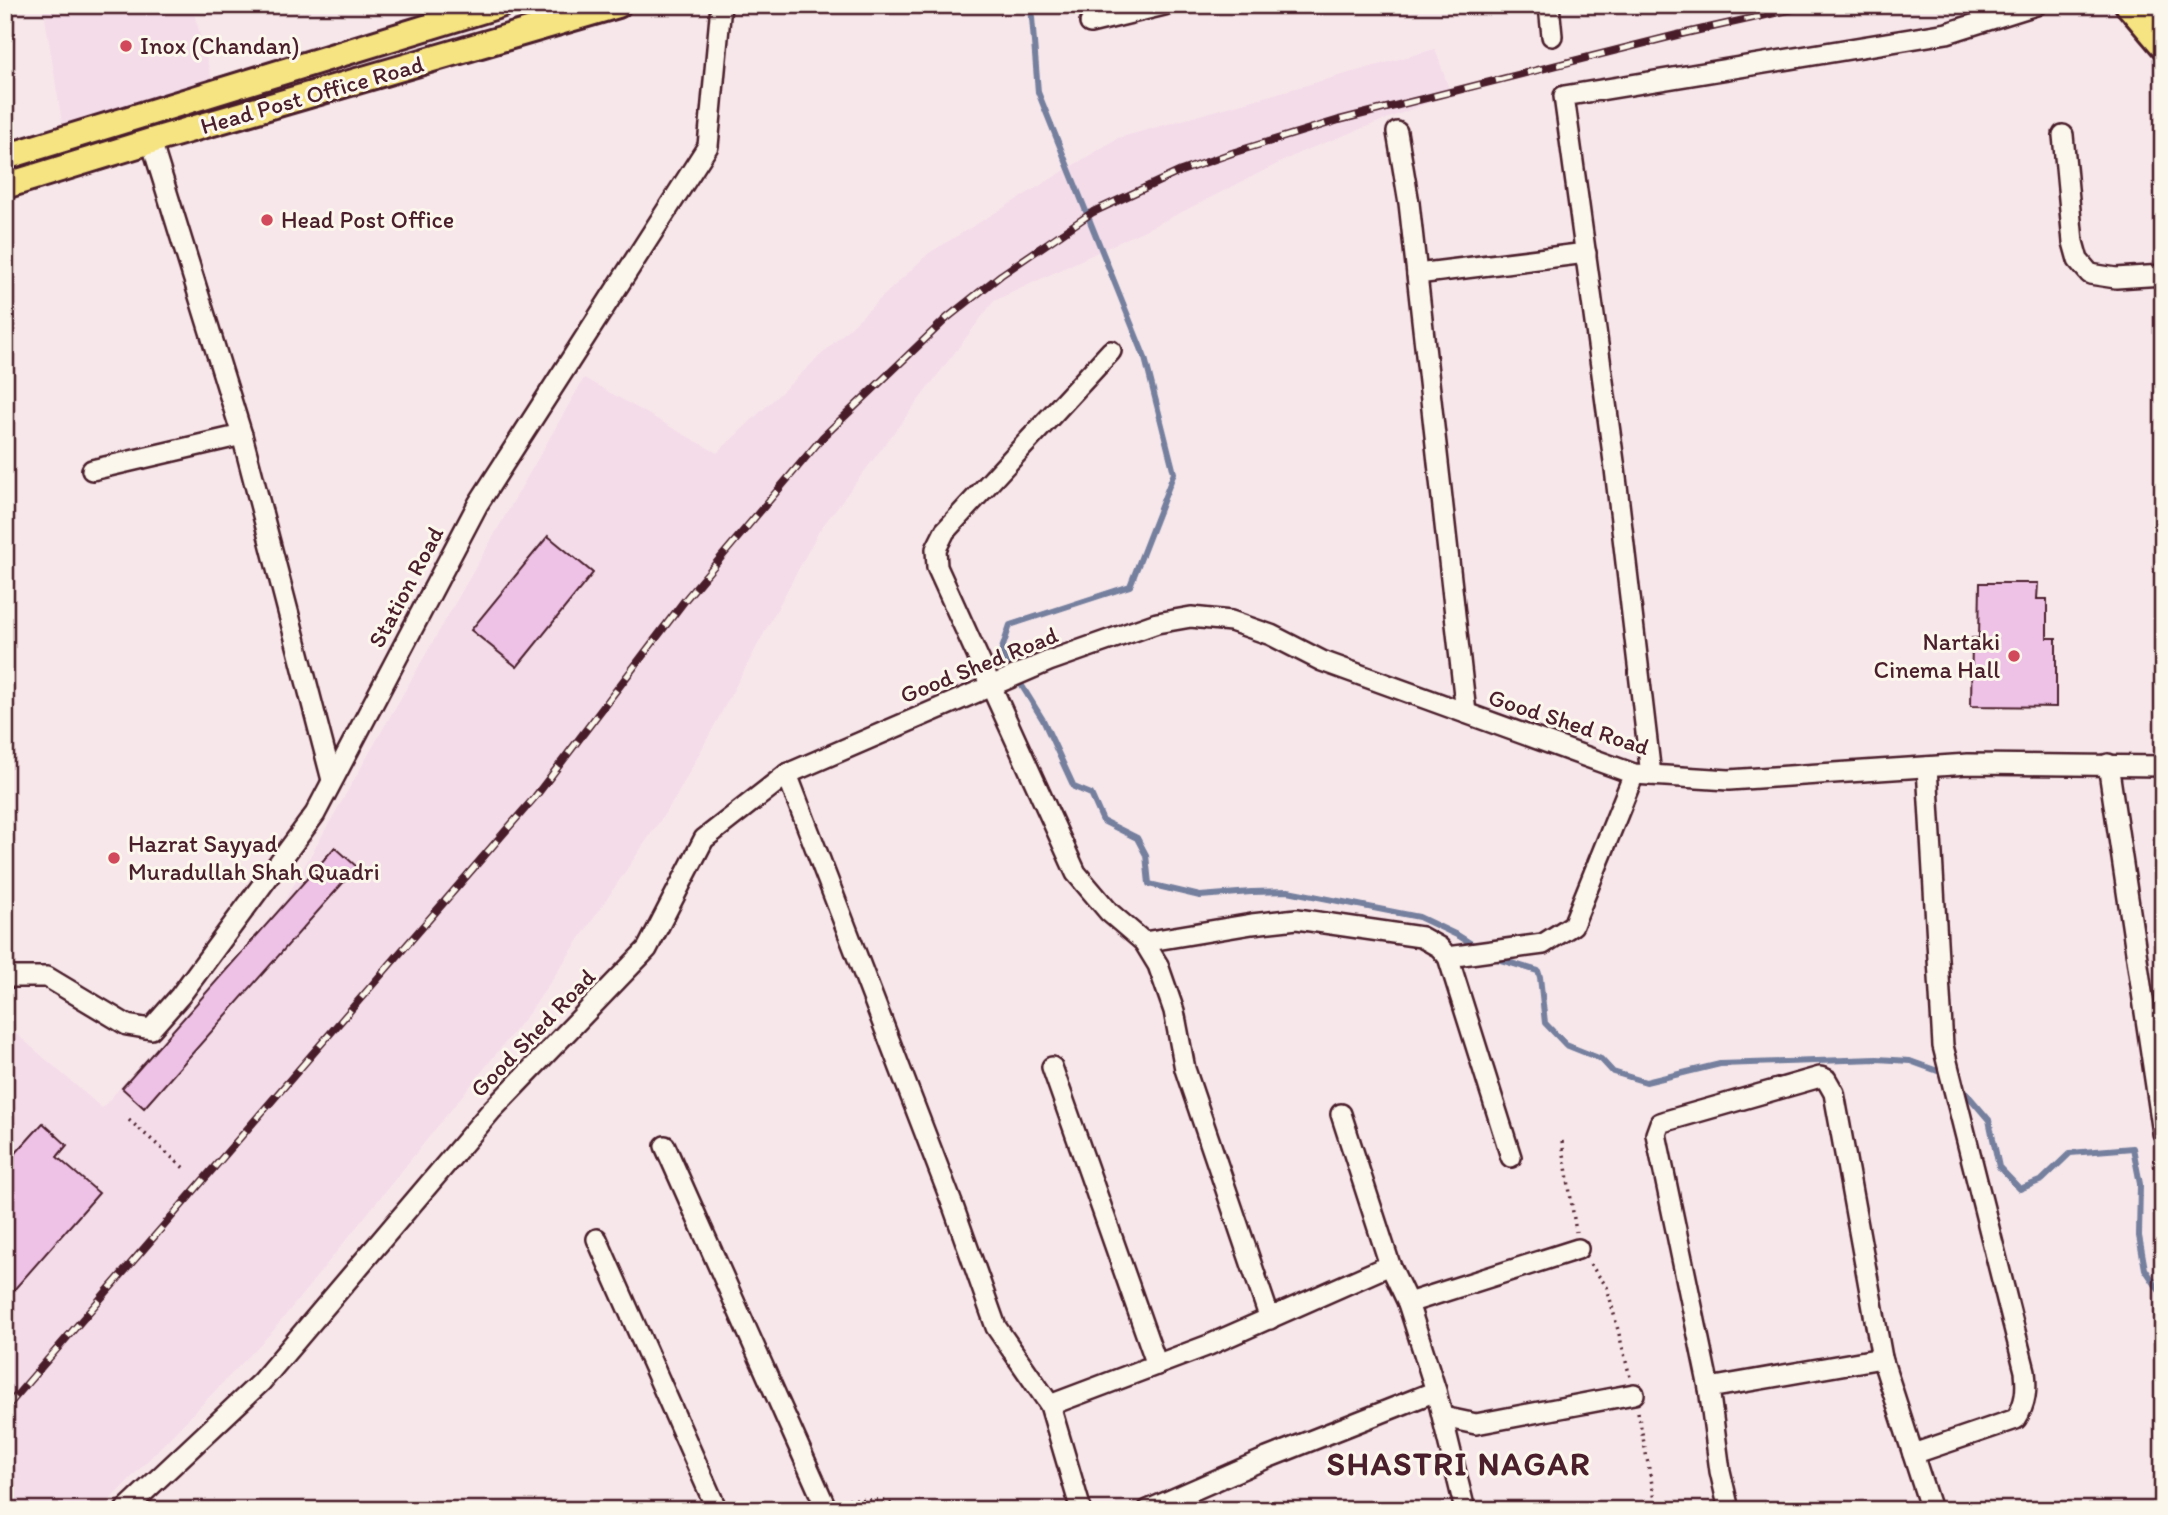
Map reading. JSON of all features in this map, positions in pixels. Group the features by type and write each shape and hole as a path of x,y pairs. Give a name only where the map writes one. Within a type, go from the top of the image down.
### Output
{"main road":[{"name":"Head Post Office Road","path":"5,157 500,5"},
{"name":"Head Post Office Road","path":"5,186 618,5"},
{"path":"2128,5 2163,46"}],"street":[{"name":"Station Road","path":"5,977 47,977 127,1025 150,1029 180,996 315,814 478,503 708,146 722,5"},
{"path":"1090,23 1164,5"},
{"path":"1549,5 1552,36"},
{"path":"1448,957 1543,944 1573,925 1643,775 1615,469 1564,96 1947,33 2036,5"},
{"path":"2115,5 2163,59"},
{"path":"2157,5 2163,13"},
{"path":"1397,132 1409,203 1466,713"},
{"path":"2063,135 2073,242 2078,260 2090,274 2116,278 2163,275"},
{"path":"151,141 242,435 332,780"},
{"path":"1417,274 1586,253"},
{"path":"1111,351 945,531 936,550 937,567 999,682 1076,873 1109,912 1144,942 1158,965 1174,1011 1185,1069 1270,1318"},
{"path":"92,470 242,435"},
{"name":"Good Shed Road","path":"125,1510 261,1382 491,1111 647,948 704,839 787,774 1027,670 1157,623 1191,617 1231,621 1271,635 1322,661 1643,775 1729,780 1968,764 2163,766"},
{"path":"2108,764 2163,1133"},
{"path":"1913,1454 2016,1419 2024,1406 2027,1389 2025,1371 1943,1046 1927,767"},
{"path":"787,774 953,1206 996,1327 1051,1405 1081,1510"},
{"path":"1144,942 1297,919 1421,937 1439,947 1448,957 1511,1157"},
{"path":"1052,1067 1157,1365"},
{"path":"1729,1510 1720,1471 1709,1388 1656,1140 1657,1128 1666,1121 1820,1077 1826,1079 1834,1093 1882,1358 1931,1510"},
{"path":"1341,1114 1390,1265 1408,1303 1436,1391 1465,1510"},
{"path":"665,1146 827,1510"},
{"path":"597,1239 717,1510"},
{"path":"1408,1303 1578,1249"},
{"path":"1051,1405 1157,1365 1390,1265"},
{"path":"1709,1388 1882,1358"},
{"path":"1148,1510 1267,1458 1436,1391"},
{"path":"1443,1417 1476,1424 1634,1394"}],"path":[{"path":"129,1120 185,1169"},
{"path":"1562,1141 1578,1249"},
{"path":"848,1499 881,1500 910,1510"}],"shaded area":[{"name":"Inox (Chandan)","path":"43,5 192,5 214,87 63,129"},
{"path":"1435,49 1451,94 1301,152 1168,219 994,301 819,531 676,797 532,1009 272,1332 100,1510 5,1510 5,1024 102,1108 284,902 584,378 717,453 929,253 1118,138"}],"building":[{"path":"548,536 593,573 517,667 471,630"},
{"path":"1980,583 2038,583 2037,599 2047,599 2047,638 2056,638 2056,707 1971,706 1972,638 1979,638"},
{"path":"335,847 357,867 144,1108 122,1088"},
{"path":"43,1123 67,1145 57,1157 99,1193 5,1300 5,1165"}],"waterway":[{"path":"1031,5 1038,92 1145,358 1174,473 1130,586 1010,625 1001,652 1043,720 1074,787 1091,794 1103,821 1137,838 1146,855 1149,884 1200,896 1288,891 1419,917 1478,948"},
{"path":"1494,958 1538,971 1545,1023 1566,1045 1601,1059 1613,1072 1646,1082 1720,1064 1877,1059 1910,1061 1946,1074"},
{"path":"1960,1086 1989,1120 1999,1167 2020,1189 2042,1180 2070,1153 2133,1148 2140,1184 2139,1236 2145,1269 2159,1290 2163,1291"}],"railway":[{"path":"5,1409 535,797 685,600 822,438 947,318 1001,275 1093,212 1181,171 1235,152 1339,120 1677,35 1811,5"}],"place":[{"name":"Inox (Chandan)","path":"126,46"},
{"name":"Head Post Office","path":"267,220"},
{"name":"Nartaki Cinema Hall","path":"2014,656"},
{"name":"Hazrat Sayyad Muradullah Shah Quadri","path":"114,858"}],"district":[{"name":"SHASTRI NAGAR","path":"1459,1464"}]}
